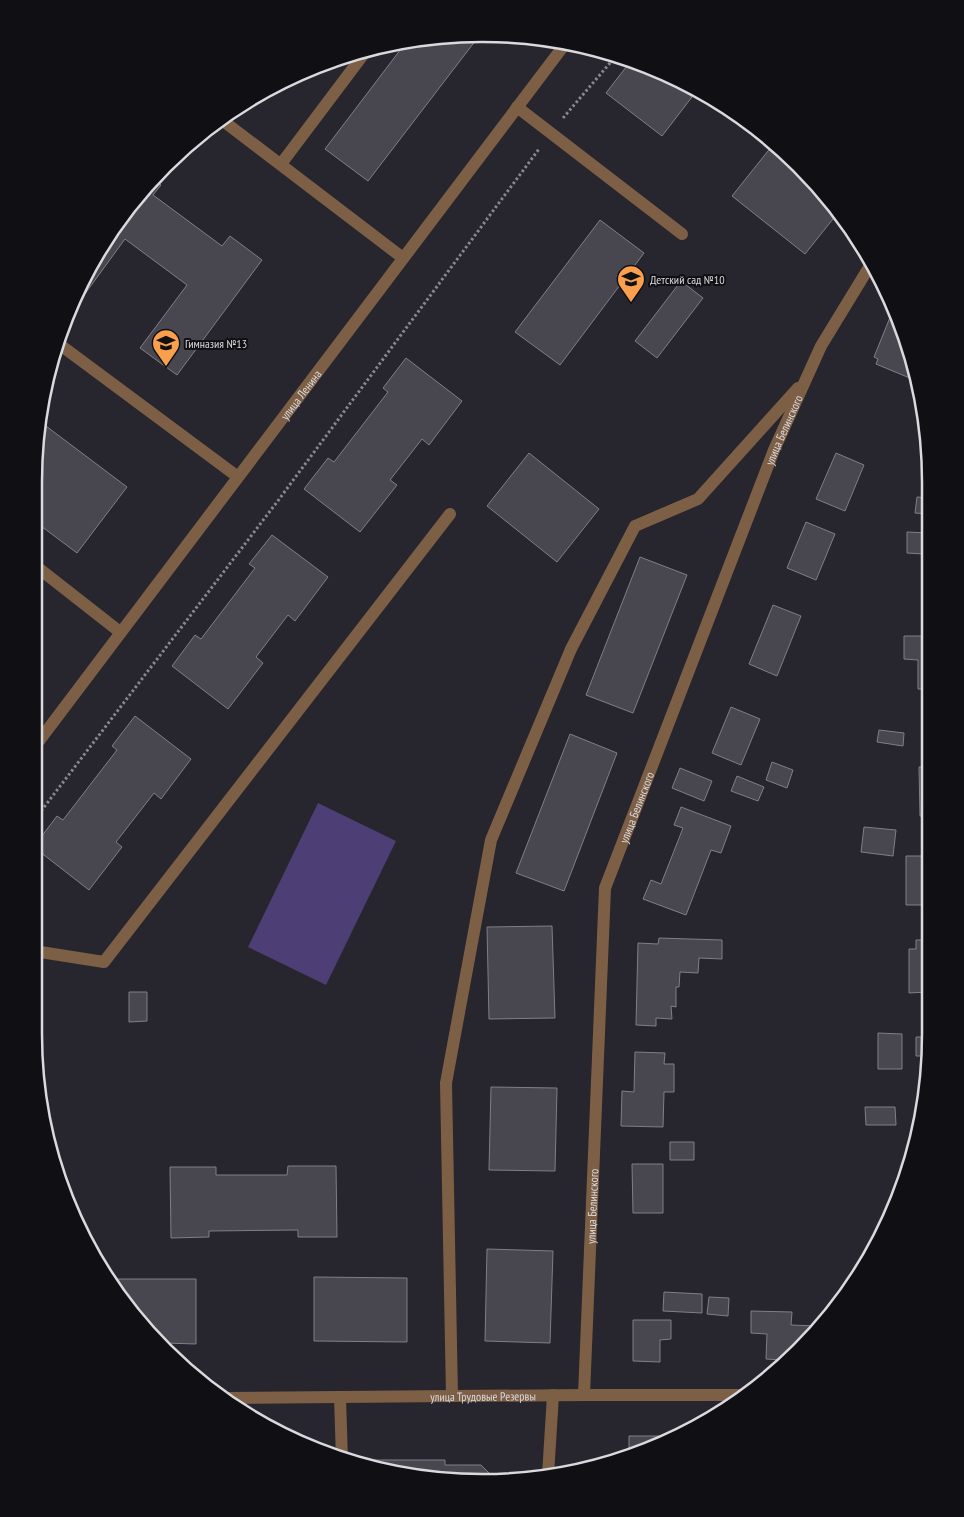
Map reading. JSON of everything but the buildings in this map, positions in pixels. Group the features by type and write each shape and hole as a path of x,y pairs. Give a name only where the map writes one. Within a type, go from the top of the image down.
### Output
{"street":[{"name":"улица Ленина","path":"42,737 561,50"},
{"path":"281,164 359,60"},
{"path":"517,107 682,234"},
{"path":"227,124 403,258"},
{"name":"улица Белинского","path":"584,1395 605,888 774,450 821,346 867,270"},
{"path":"64,348 238,477"},
{"path":"452,1396 446,1083 491,840 571,649 634,526 698,499 806,378"},
{"path":"42,952 104,962 450,514"},
{"path":"42,571 120,632"},
{"path":"548,1469 553,1395"},
{"name":"улица Трудовые Резервы","path":"235,1398 553,1395 732,1396"},
{"path":"340,1397 342,1451"}],"path":[{"path":"42,810 277,502 551,134 611,62"}],"shaded area":[{"path":"318,803 396,841 326,985 248,947"}],"place":[{"name":"Детский сад №10","path":"631,303"},
{"name":"Гимназия №13","path":"166,367"}]}
